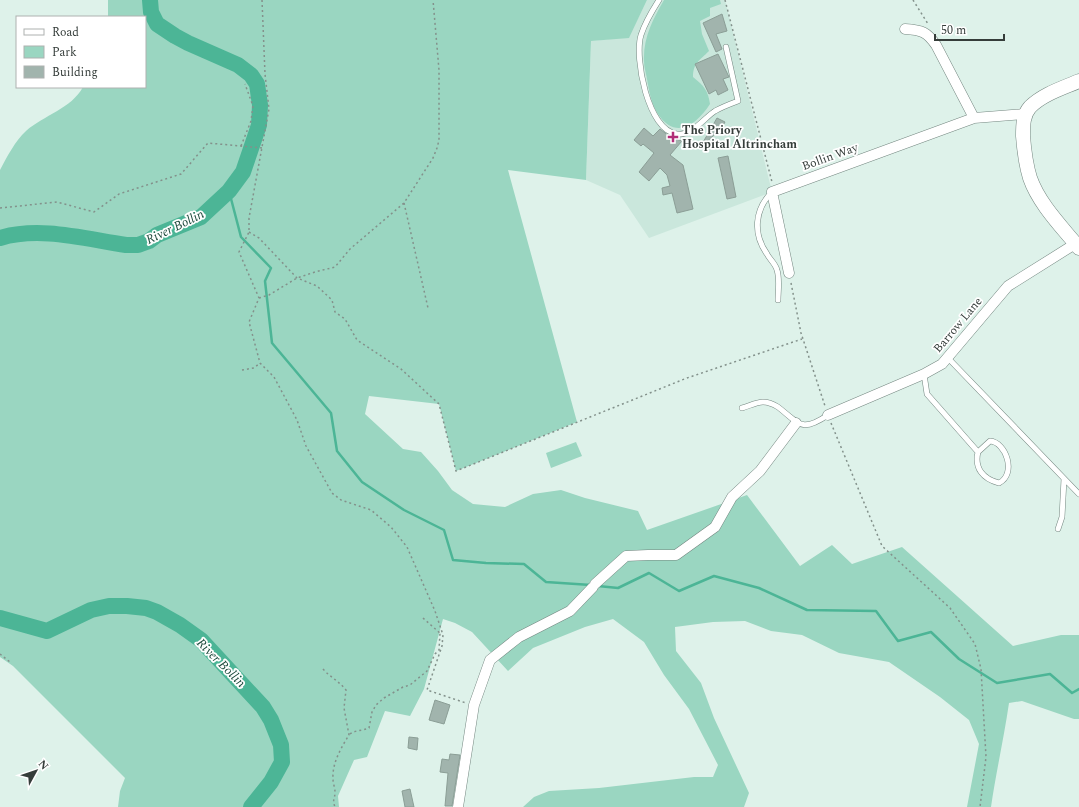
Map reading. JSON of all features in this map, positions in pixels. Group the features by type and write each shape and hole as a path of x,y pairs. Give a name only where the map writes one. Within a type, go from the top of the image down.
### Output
{"street":[{"path":"905,29 918,30 931,37 974,118"},
{"path":"1077,246 1041,200 1030,178 1024,149 1023,127 1025,114 1039,99 1079,81"},
{"name":"Bollin Way","path":"773,191 974,118 1025,114"},
{"path":"773,191 789,273"},
{"name":"Barrow Lane","path":"828,415 924,374 942,364 1008,286 1077,246"},
{"path":"458,807 474,705 490,660 518,637 570,611 594,585 626,556 676,556 715,527 732,497 760,471 796,423"}],"lane":[{"path":"658,0 641,36 639,48 647,97 655,115 661,124 669,131 676,134 683,134 692,129 716,110 738,102 726,47"},
{"path":"773,191 762,205 757,226 762,245 777,268 778,300"},
{"path":"948,358 1079,494"},
{"path":"924,374 927,394 978,452"},
{"path":"742,408 764,402 772,404 802,426 818,422 828,415"},
{"path":"990,440 998,444 1005,455 1009,467 1004,481 999,483 991,481 984,475 977,465 976,460 978,452 990,440"},
{"path":"1058,529 1062,517 1064,479"}],"path":[{"path":"259,298 239,252 249,232 249,218 269,109 265,74 262,0"},
{"path":"433,0 439,70 439,140 438,148 433,158 404,203 350,249 335,267 297,278 269,295 259,298 249,322 260,362 274,377 297,420 306,446 332,494 341,500 372,510 391,527 407,547 435,611 442,635 442,646 427,690 474,705"},
{"path":"725,0 773,191"},
{"path":"240,146 251,122 253,106 245,84"},
{"path":"0,208 57,202 94,212 119,194 181,174 208,143 262,148"},
{"path":"404,203 428,308"},
{"path":"249,232 259,238 297,278 317,286 332,300 335,312 345,319 357,340 402,369 439,404 456,471 687,378 802,339"},
{"path":"789,273 802,339 828,415 882,546 950,608 974,644 982,676 986,757 980,807"},
{"path":"242,370 254,368 260,362"},
{"path":"423,618 442,635"},
{"path":"335,807 333,800 335,791 333,778 336,761 349,735 369,728 372,712 376,705 390,694 410,685 427,671 435,654 439,650 440,633"},
{"path":"0,654 10,662"},
{"path":"323,669 346,690 344,708 349,735"}],"shaded area":[{"name":"The Priory Hospital Altrincham","path":"647,0 725,0 772,192 649,238 620,195 586,180 591,41 629,37"}],"green space":[{"path":"108,0 647,0 629,38 591,41 586,180 508,170 577,422 456,471 439,404 369,396 365,414 403,449 421,452 452,490 473,504 505,507 533,494 561,490 585,498 638,511 647,530 747,495 800,566 832,545 852,564 902,547 1013,646 1061,635 1079,635 1079,719 1074,719 1022,701 1009,703 991,807 967,807 979,744 969,720 940,697 889,662 839,653 802,635 771,631 745,621 713,622 675,627 676,651 701,683 714,718 749,793 744,807 523,807 534,797 549,791 599,788 694,777 713,777 718,765 689,709 664,675 644,642 613,619 585,627 533,648 508,671 472,632 455,623 443,619 424,689 410,716 385,711 367,757 354,760 338,796 339,807 118,807 120,791 125,778 13,666 0,657 0,170 15,144 26,131 33,125 72,101 82,88 146,88 146,16 108,16"},
{"path":"664,0 720,0 721,4 710,8 710,16 700,21 702,34 709,51 698,62 693,72 693,77 707,92 710,104 699,118 686,127 672,127 658,114 651,97 644,66 644,53 647,37"},
{"path":"576,442 582,456 551,468 546,453"}],"building":[{"path":"722,14 727,31 716,34 722,49 716,52 703,23"},
{"path":"718,54 729,77 723,79 728,90 718,95 716,90 709,94 695,64"},
{"path":"717,118 725,122 721,129 703,145 702,144"},
{"path":"644,128 653,136 660,129 670,137 682,141 670,155 683,165 693,209 677,213 672,193 663,195 662,188 670,186 667,175 660,168 649,181 639,172 654,153 643,144 641,146 634,140"},
{"path":"728,156 736,197 727,199 718,158"},
{"path":"435,700 450,705 444,724 429,720"},
{"path":"409,737 418,738 417,750 408,748"},
{"path":"450,754 460,755 452,806 445,806 448,773 440,772 442,759 449,760"},
{"path":"410,789 414,807 405,807 402,791"}],"waterway":[{"name":"River Bollin","path":"0,238 31,233 47,233 126,245 138,245 149,241 157,235 201,217 229,191 243,172 259,125 260,105 257,84 251,75 238,65 188,43 157,24 151,12 150,0"},
{"path":"229,191 241,237 271,268 265,281 272,343 331,413 337,451 362,482 404,510 444,530 453,560 524,564 546,582 591,585"},
{"path":"598,586 618,588 649,573 679,591 714,576 759,588 807,610 876,611 898,641 931,632 959,659 997,683 1050,674 1072,693 1079,689"},
{"name":"River Bollin","path":"0,618 47,631 91,610 109,606 146,608 157,612 180,625 201,640 263,707 271,720 281,745 282,762 271,782 251,807"}],"place":[{"name":"The Priory Hospital Altrincham","path":"673,137"}]}
